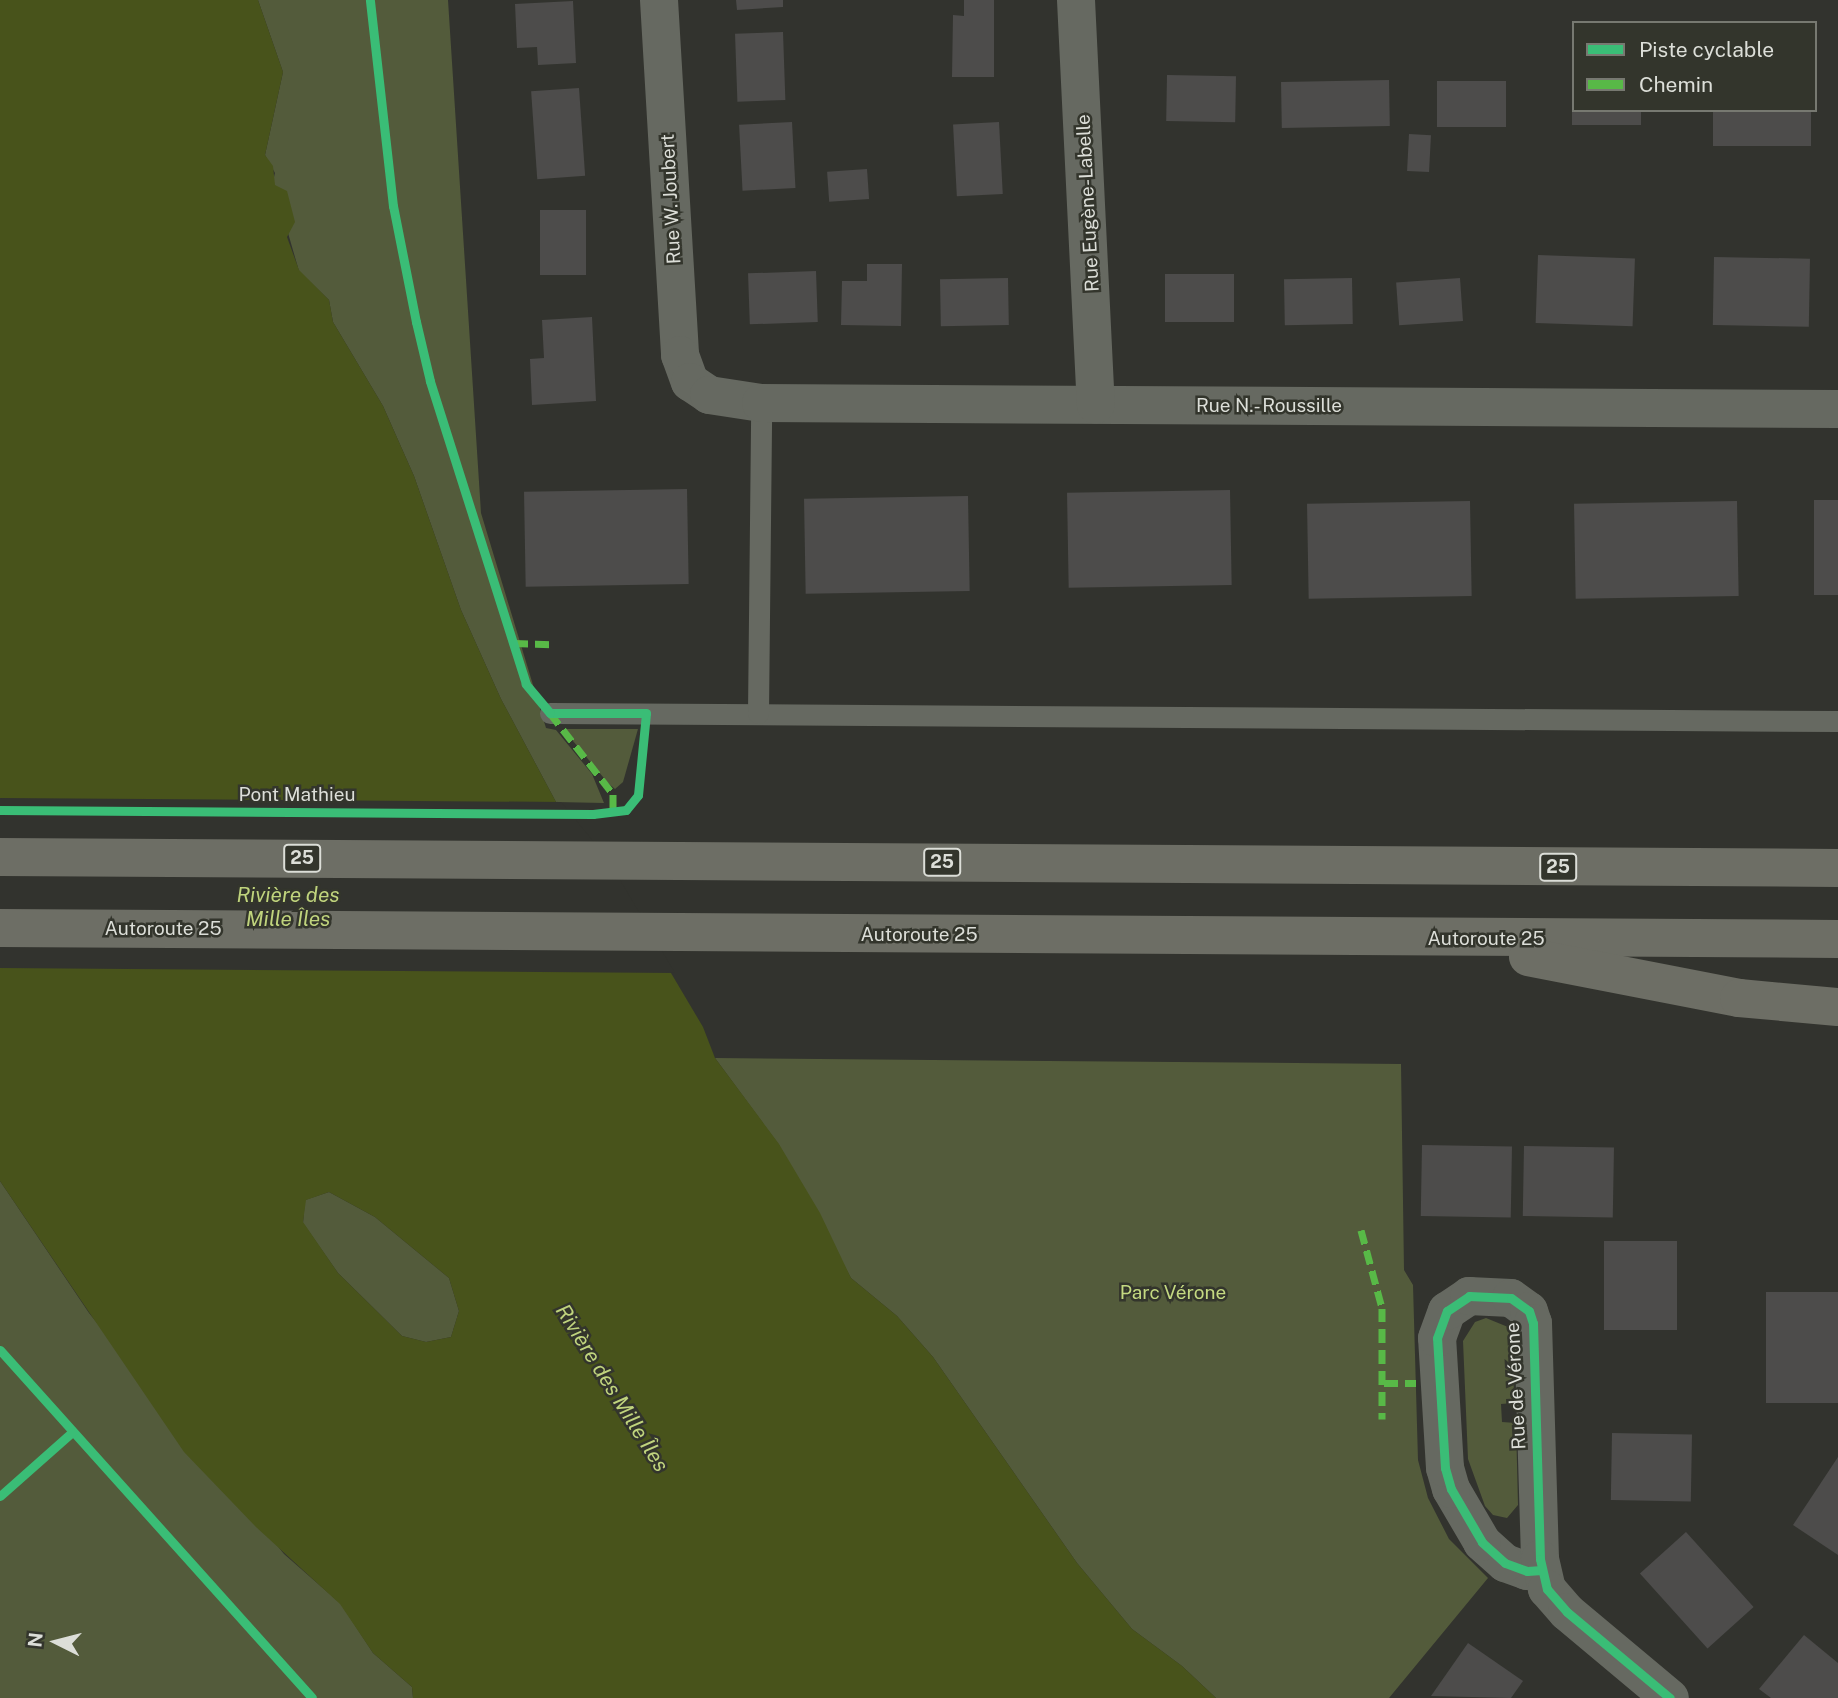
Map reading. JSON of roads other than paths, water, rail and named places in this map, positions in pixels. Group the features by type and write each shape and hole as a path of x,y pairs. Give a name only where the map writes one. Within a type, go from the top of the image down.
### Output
{"highway":[{"name":"25","path":"0,857 1838,868"},
{"name":"Autoroute 25","path":"0,928 1436,939 1838,939"},
{"path":"1436,939 1739,998 1838,1007"}],"street":[{"name":"Rue W. Joubert","path":"659,0 680,355 690,382 701,391"},
{"name":"Rue Eugène-Labelle","path":"1076,0 1096,405"},
{"name":"Rue N.- Roussille","path":"701,391 761,403 1838,409"},
{"name":"Rue de Vérone","path":"1542,1570 1515,1567 1489,1549 1451,1489 1445,1468 1437,1338 1447,1311 1469,1296 1511,1298 1529,1311 1533,1322 1542,1570 1556,1602 1670,1698"}],"lane":[{"path":"758,713 761,403"},
{"path":"550,713 1838,721"}],"water":[{"name":"Rivière des Mille Îles","path":"0,0 258,0 283,72 265,155 273,166 275,185 287,191 295,222 287,237 299,270 329,300 333,322 383,406 414,476 461,610 501,699 556,802 604,860 703,1027 715,1058 779,1144 820,1213 851,1278 897,1316 933,1357 1077,1563 1132,1629 1182,1666 1216,1698 413,1698 412,1687 373,1653 340,1604 256,1527 184,1452 0,1181","holes":["329,1192 375,1217 449,1278 459,1311 451,1337 426,1342 402,1336 338,1273 303,1222 306,1200"]}],"park label":[{"name":"Parc Vérone","path":"1173,1293"}]}
